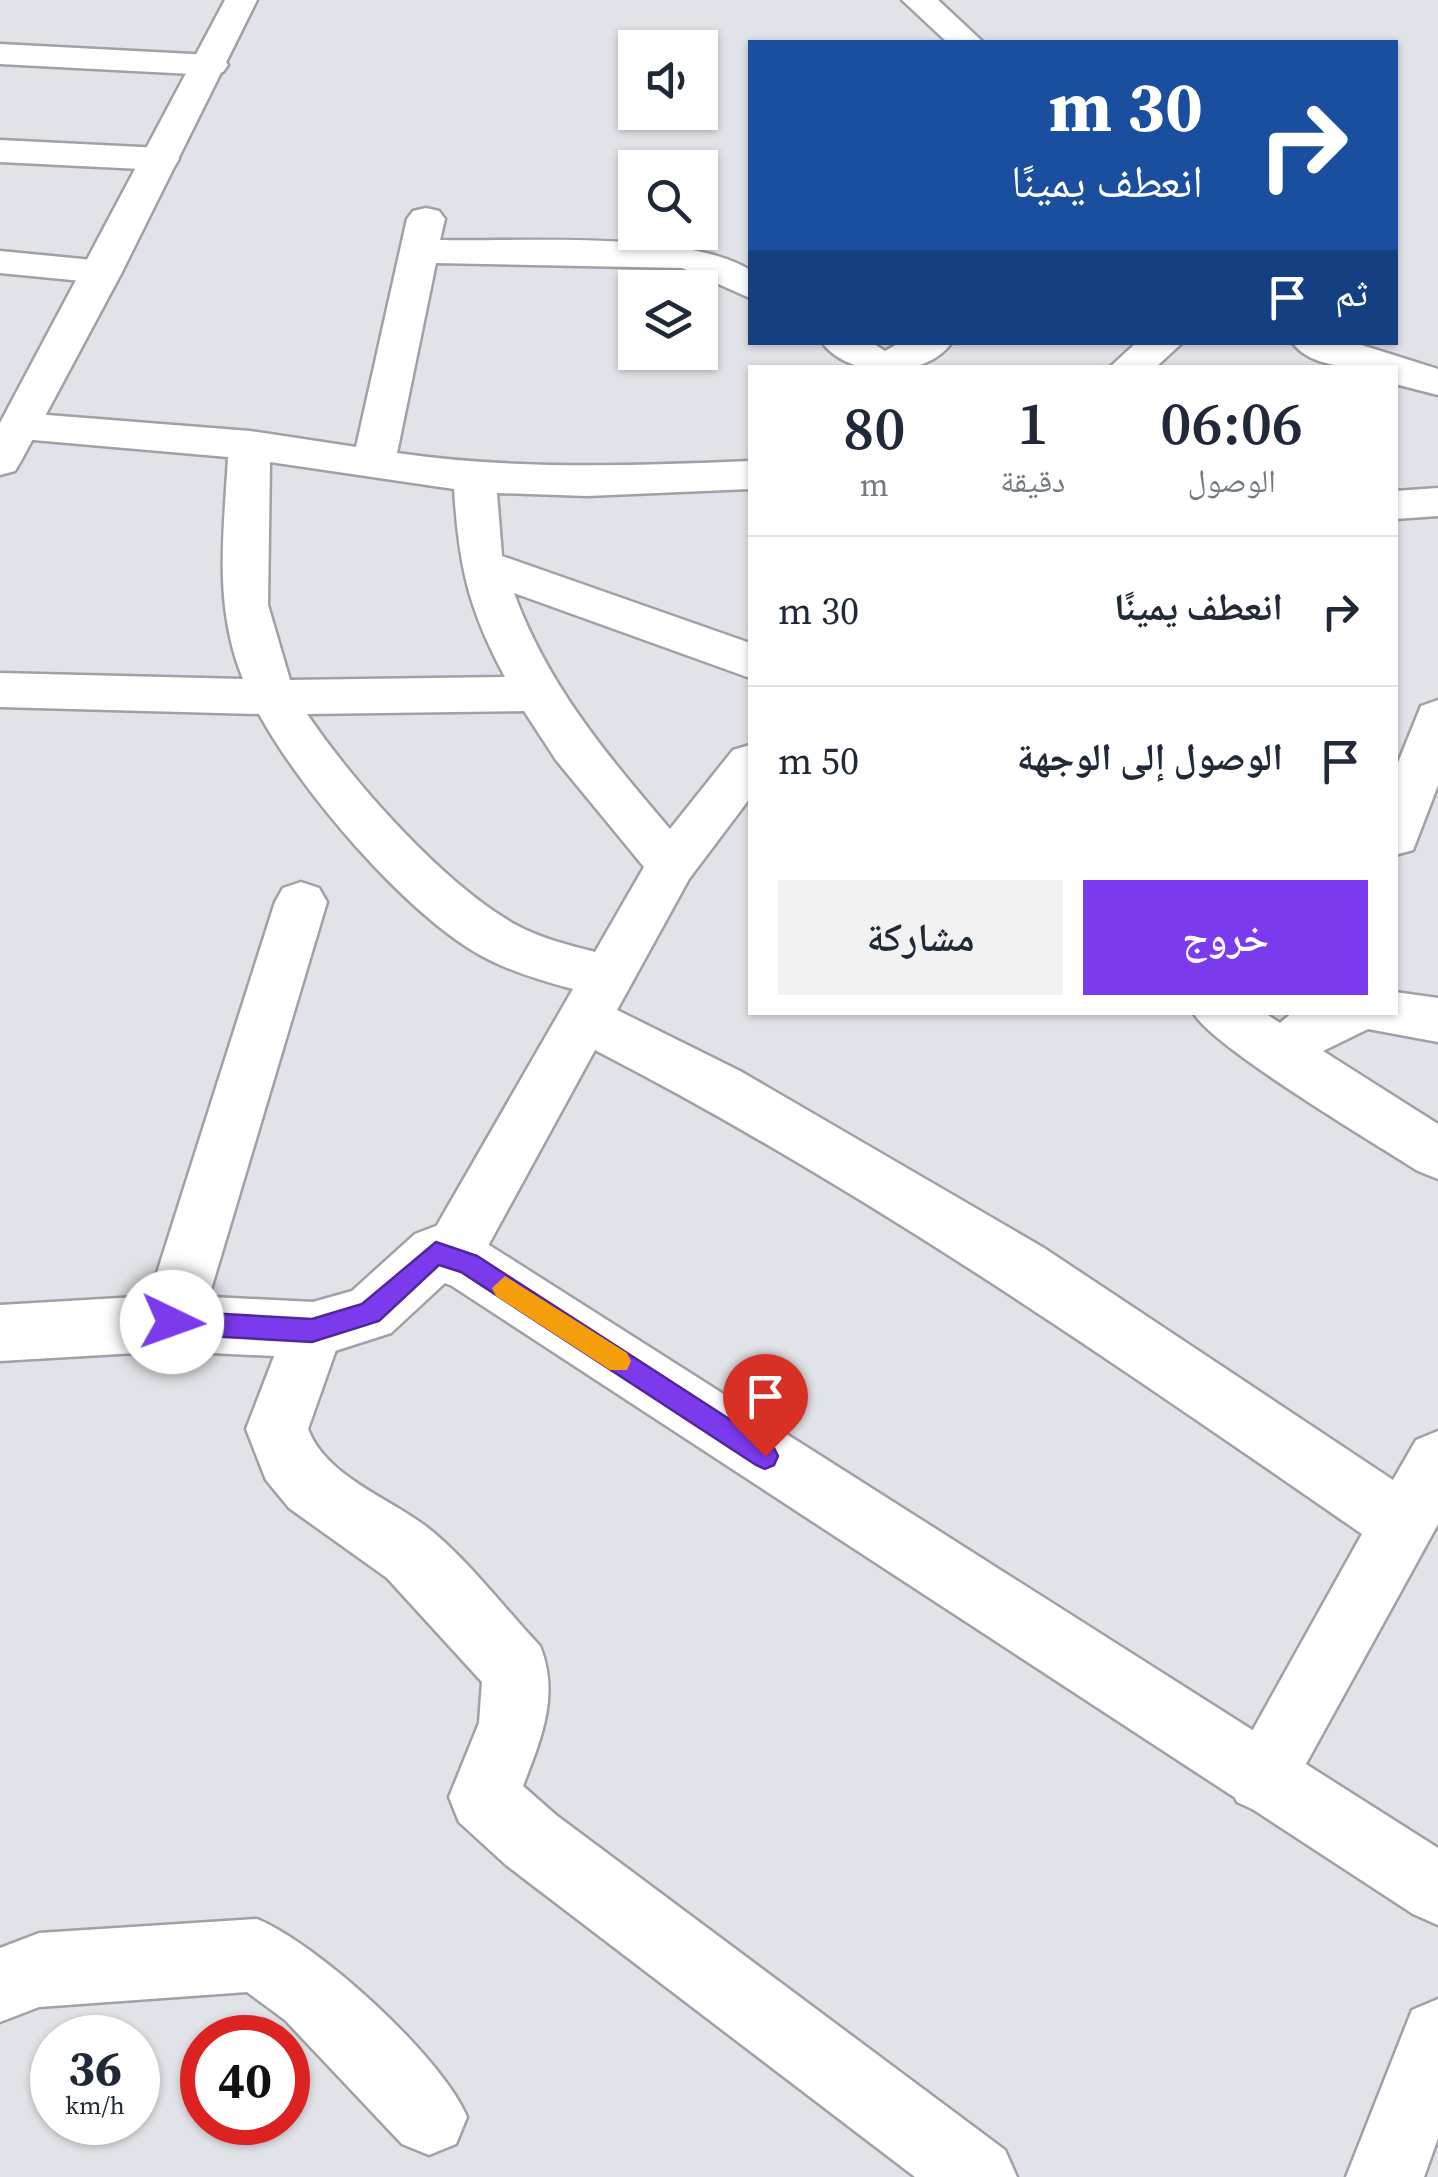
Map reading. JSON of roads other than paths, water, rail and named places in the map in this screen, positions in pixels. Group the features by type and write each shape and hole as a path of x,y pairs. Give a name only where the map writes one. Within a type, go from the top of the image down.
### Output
{"street":[{"path":"241,0 211,65 11,444 250,444 374,466 474,478 587,482 743,470"},
{"path":"918,0 964,40"},
{"path":"0,54 211,65"},
{"path":"0,150 162,159"},
{"path":"374,466 422,235 646,270"},
{"path":"666,270 703,260 740,267"},
{"path":"0,262 103,272"},
{"path":"847,345 879,365"},
{"path":"890,365 926,345"},
{"path":"1133,365 1159,345"},
{"path":"1320,345 1377,365"},
{"path":"1398,372 1438,382"},
{"path":"250,444 245,586 248,624 273,697 338,794 470,922 596,998 721,1088 1023,1267 1403,1524"},
{"path":"474,478 481,565 510,642 537,694 671,866"},
{"path":"1398,505 1438,502"},
{"path":"481,565 748,660"},
{"path":"0,690 273,697 537,694"},
{"path":"1398,828 1438,718"},
{"path":"450,1258 671,866 748,769"},
{"path":"172,1322 301,902"},
{"path":"1398,1014 1438,1020"},
{"path":"1224,1015 1438,1154"},
{"path":"1280,1052 1317,1025 1345,1015"},
{"path":"0,1332 172,1322 312,1330 370,1313 436,1253 468,1264 1438,1889"},
{"path":"312,1330 277,1429 288,1458 312,1486 410,1555 516,1670 512,1723 484,1796 531,1840 978,2177"},
{"path":"1261,1778 1438,1462"},
{"path":"0,1985 40,1970 256,1955 311,1994 429,2116"},
{"path":"1385,2177 1438,2036"}]}
